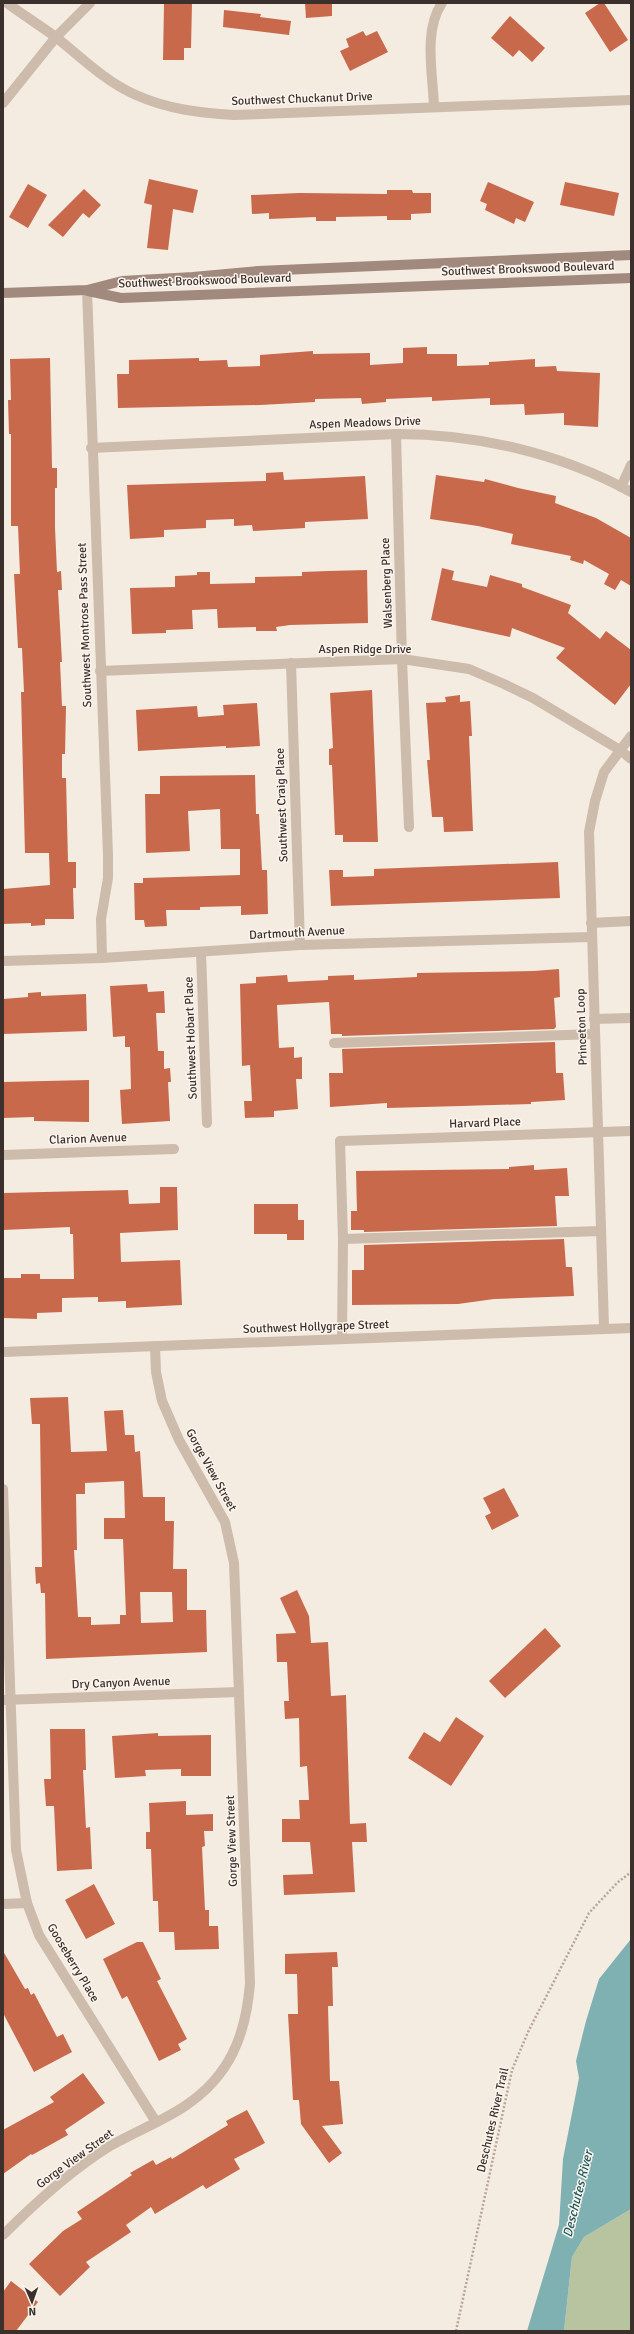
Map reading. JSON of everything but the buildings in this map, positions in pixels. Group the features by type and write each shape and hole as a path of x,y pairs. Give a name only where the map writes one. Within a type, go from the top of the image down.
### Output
{"main road":[{"name":"Southwest Brookswood Boulevard","path":"86,290 122,281 193,278 258,271 631,255"},
{"name":"Southwest Brookswood Boulevard","path":"86,290 121,298 631,278"},
{"path":"3,293 86,290"}],"street":[{"name":"Southwest Chuckanut Drive","path":"7,3 56,38 101,74 135,95 169,107 201,113 234,115 434,106 631,100"},
{"path":"3,103 56,38 90,3"},
{"path":"434,106 431,46 433,23 442,3"},
{"name":"Southwest Montrose Pass Street","path":"86,290 108,861 101,919 102,958"},
{"name":"Aspen Meadows Drive","path":"91,448 396,434 448,436 511,447 557,460 631,492"},
{"name":"Walsenberg Place","path":"396,434 402,659 409,827"},
{"path":"621,487 631,465"},
{"name":"Aspen Ridge Drive","path":"100,670 402,659 468,670 504,684 533,698 620,750 631,759"},
{"name":"Southwest Craig Place","path":"291,663 300,945"},
{"name":"Princeton Loop","path":"604,1328 589,832 595,801 604,772 631,736"},
{"path":"591,923 631,921"},
{"name":"Dartmouth Avenue","path":"3,961 102,958 300,945 592,937"},
{"name":"Southwest Hobart Place","path":"201,952 207,1123"},
{"path":"594,1019 631,1018"},
{"path":"334,1042 595,1034"},
{"name":"Harvard Place","path":"343,1239 340,1141 631,1131"},
{"name":"Clarion Avenue","path":"3,1155 174,1150"},
{"path":"342,1339 343,1239 601,1231"},
{"name":"Southwest Hollygrape Street","path":"3,1352 631,1328"},
{"name":"Gorge View Street","path":"3,2235 59,2184 109,2147 185,2106 219,2075 233,2055 242,2033 248,2011 250,1983 234,1563 225,1522 179,1440 162,1401 156,1372 155,1346"},
{"name":"Gooseberry Place","path":"3,1489 7,1700 16,1850 27,1903 39,1935 156,2122"},
{"name":"Dry Canyon Avenue","path":"7,1700 239,1692"},
{"path":"3,1904 27,1903"}],"path":[{"name":"Deschutes River Trail","path":"456,2331 512,2070 528,2032 589,1913 617,1883 631,1872"}],"green space":[{"path":"631,2209 631,2331 564,2331 572,2257 584,2237"}],"water":[{"name":"Deschutes River","path":"631,1939 631,2209 584,2237 572,2257 564,2331 527,2331 559,2225 563,2159 579,2078 576,2061 586,2021 599,1979"}]}
